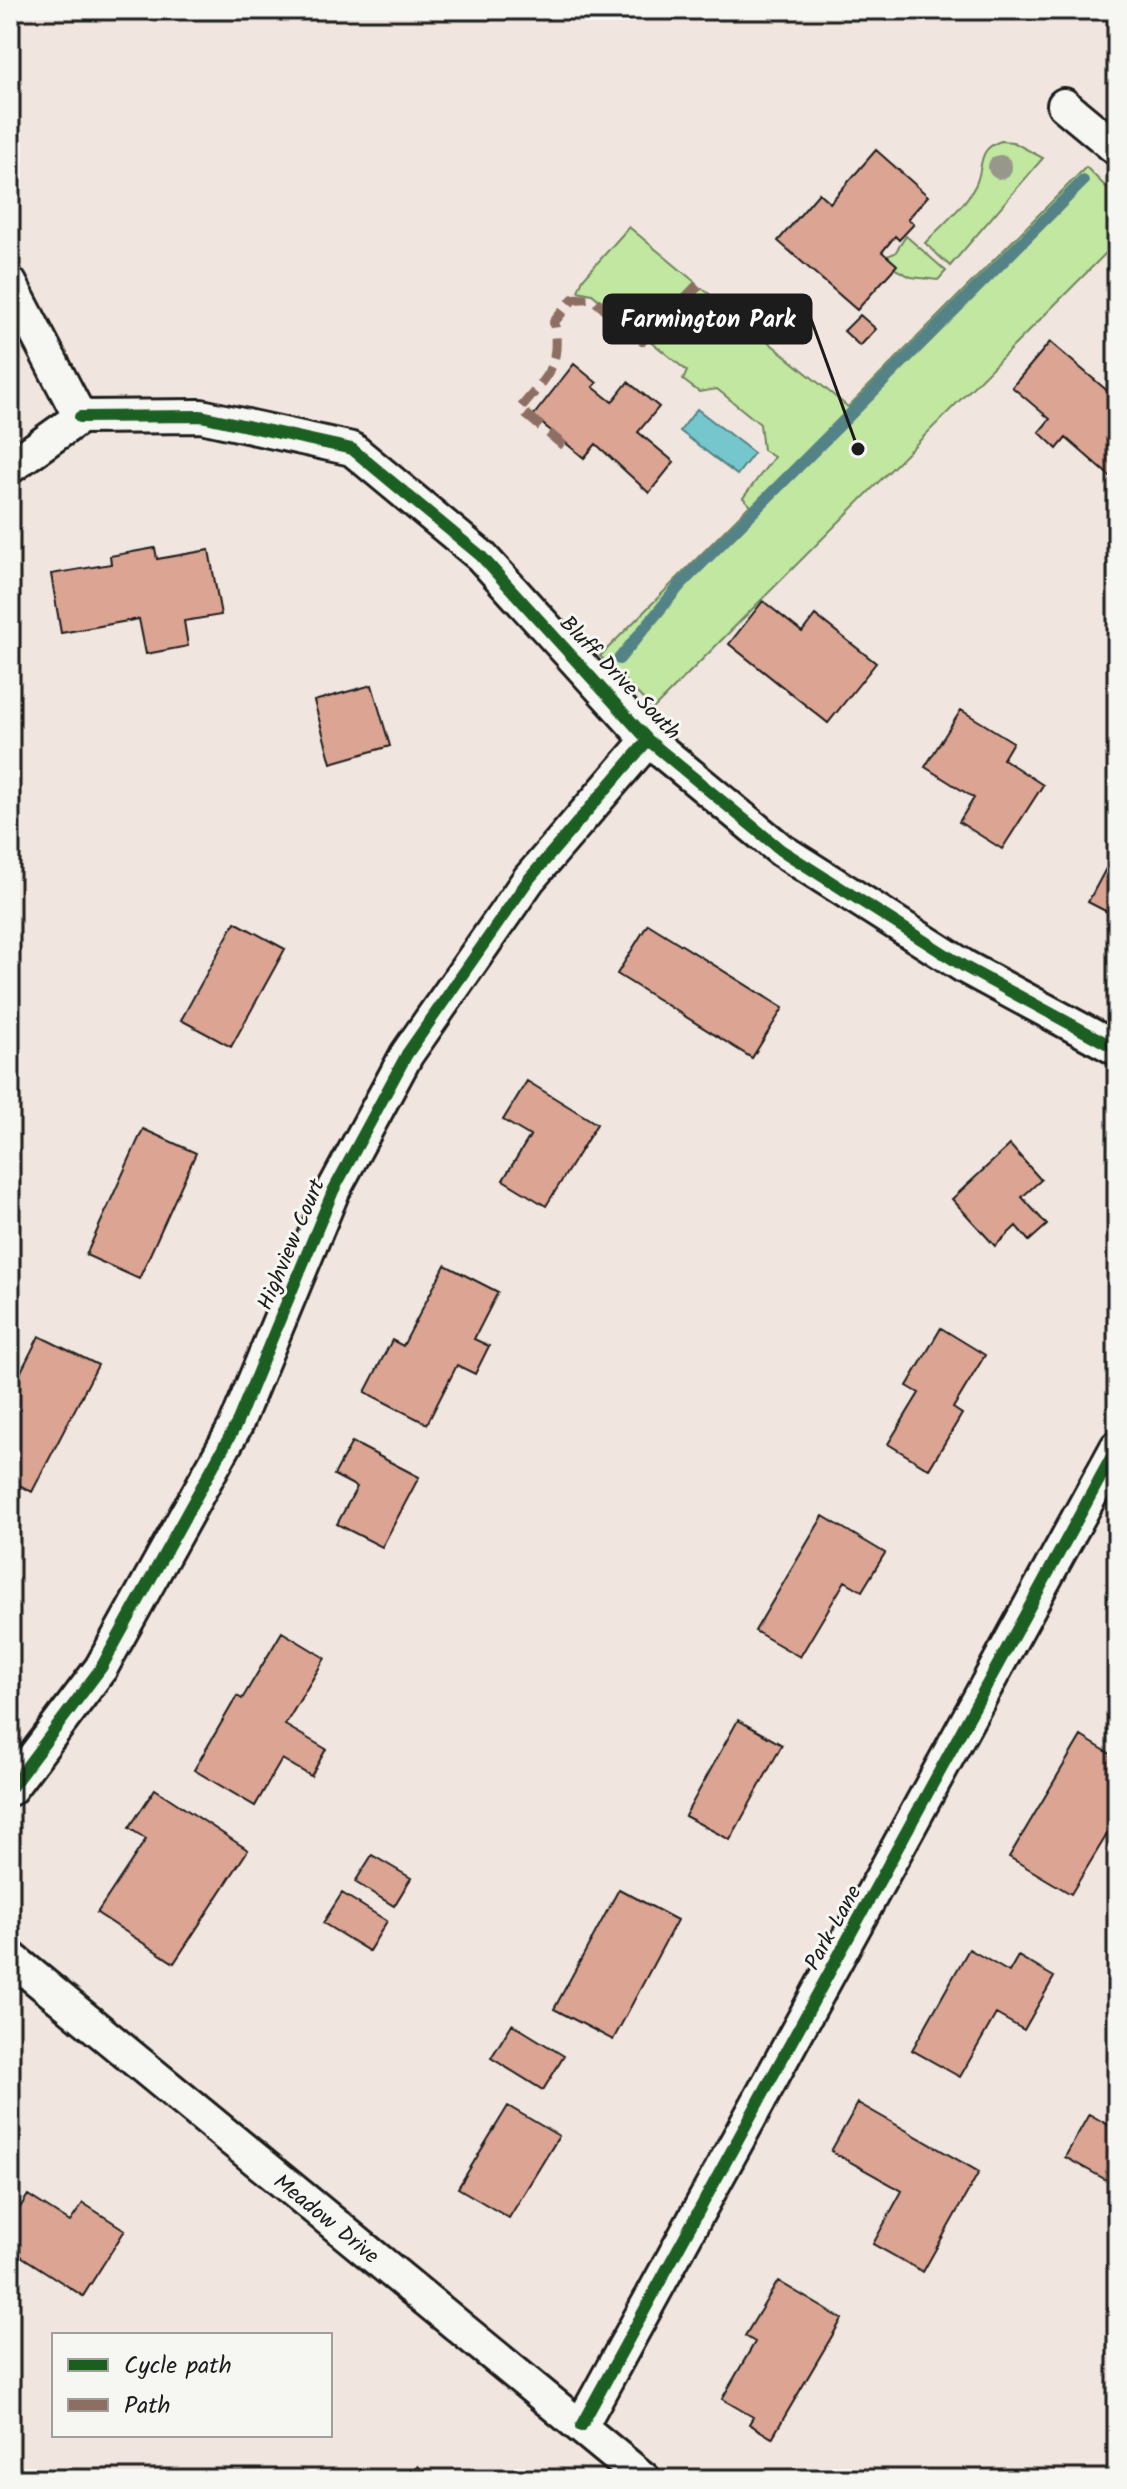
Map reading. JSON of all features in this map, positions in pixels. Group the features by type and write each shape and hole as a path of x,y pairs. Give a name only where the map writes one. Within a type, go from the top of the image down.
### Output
{"street":[{"path":"1064,105 1117,149"},
{"path":"10,283 80,417 10,467"},
{"name":"Bluff Drive South","path":"80,417 201,416 352,449 481,556 648,740 781,850 965,967 1117,1049"},
{"name":"Highview Court","path":"10,1789 101,1668 236,1425 333,1191 407,1054 529,879 648,740"},
{"name":"Park Lane","path":"581,2426 1117,1447"},
{"name":"Meadow Drive","path":"10,1957 644,2479"}],"green space":[{"path":"1001,141 1013,142 1043,158 950,266 925,243 965,201 978,179 987,149"},
{"path":"1086,167 1117,198 1117,242 653,709 600,656 750,505 743,498 774,457 763,450 760,424 717,389 699,392 683,380 687,371 649,340 702,288 848,407"},
{"path":"629,227 695,282 643,336 592,294 578,291 583,279"},
{"path":"906,236 946,271 938,280 911,277 893,268 896,264 887,256 895,253"}],"water":[{"path":"697,409 754,453 737,475 680,431"}],"building":[{"path":"876,150 928,196 908,219 914,224 899,240 895,236 882,252 897,265 857,310 778,241 819,193 830,203"},
{"path":"860,315 876,329 860,346 844,331"},
{"path":"1050,342 1117,399 1117,472 1112,478 1066,438 1057,449 1039,432 1050,419 1012,387"},
{"path":"574,364 597,383 593,387 612,402 628,382 659,407 638,432 674,462 649,493 596,444 584,458 533,416"},
{"path":"155,548 157,559 209,550 221,615 184,621 188,646 146,654 139,619 61,633 51,574 111,564 110,556"},
{"path":"763,601 802,632 815,615 876,663 828,723 729,644"},
{"path":"372,685 390,746 331,763 314,701"},
{"path":"961,710 1013,742 1003,759 1043,785 1002,849 959,822 974,798 925,767"},
{"path":"1117,848 1117,917 1088,902"},
{"path":"235,922 285,949 231,1047 181,1020"},
{"path":"648,924 783,1008 752,1058 617,974"},
{"path":"527,1081 597,1124 546,1206 503,1180 530,1136 503,1120"},
{"path":"143,1129 196,1153 139,1279 86,1255"},
{"path":"1010,1145 1041,1180 1022,1197 1047,1225 1029,1241 1016,1226 995,1246 952,1199"},
{"path":"445,1265 498,1292 474,1339 489,1346 475,1374 457,1365 427,1424 365,1392 392,1340 403,1346"},
{"path":"941,1328 985,1355 953,1408 962,1414 929,1469 888,1444 919,1393 907,1386"},
{"path":"39,1336 98,1365 32,1492 10,1480 10,1393"},
{"path":"352,1442 419,1477 382,1547 337,1524 357,1487 334,1475"},
{"path":"823,1516 885,1553 862,1591 845,1581 800,1657 755,1631"},
{"path":"282,1632 325,1658 285,1725 326,1749 311,1776 282,1759 255,1806 194,1770 237,1696 242,1699"},
{"path":"738,1720 782,1745 730,1840 685,1816"},
{"path":"1081,1736 1117,1758 1117,1818 1071,1894 1009,1857"},
{"path":"155,1789 248,1850 174,1963 97,1913 146,1839 129,1828"},
{"path":"372,1855 411,1878 394,1906 355,1882"},
{"path":"619,1889 677,1920 613,2040 554,2009"},
{"path":"342,1893 387,1921 369,1951 323,1923"},
{"path":"969,1949 1009,1972 1018,1956 1054,1977 1024,2030 996,2014 960,2077 912,2050"},
{"path":"512,2024 564,2056 543,2090 491,2058"},
{"path":"858,2103 979,2172 923,2272 873,2244 902,2191 831,2151"},
{"path":"508,2106 559,2136 509,2218 458,2188"},
{"path":"1089,2114 1117,2130 1117,2169 1110,2182 1065,2157"},
{"path":"28,2195 70,2222 83,2203 125,2230 83,2296 10,2249 10,2223"},
{"path":"778,2281 842,2319 772,2438 749,2424 753,2417 722,2399 755,2342 745,2336"},
{"path":"418,2466 433,2479 407,2479"},
{"path":"337,2469 349,2479 329,2479"}],"waterway":[{"path":"619,659 681,584 1083,181"}],"marked path":[{"path":"564,446 520,409 550,370 555,350 554,322 573,299 592,298 642,341 702,282"}],"cycle path":[{"path":"80,417 201,416 352,449 481,556 648,740 781,850 965,967 1117,1049"},
{"path":"10,1789 101,1668 236,1425 333,1191 407,1054 529,879 648,740"},
{"path":"581,2426 1117,1447"}],"place":[{"name":"Farmington Park","path":"858,449"}]}
